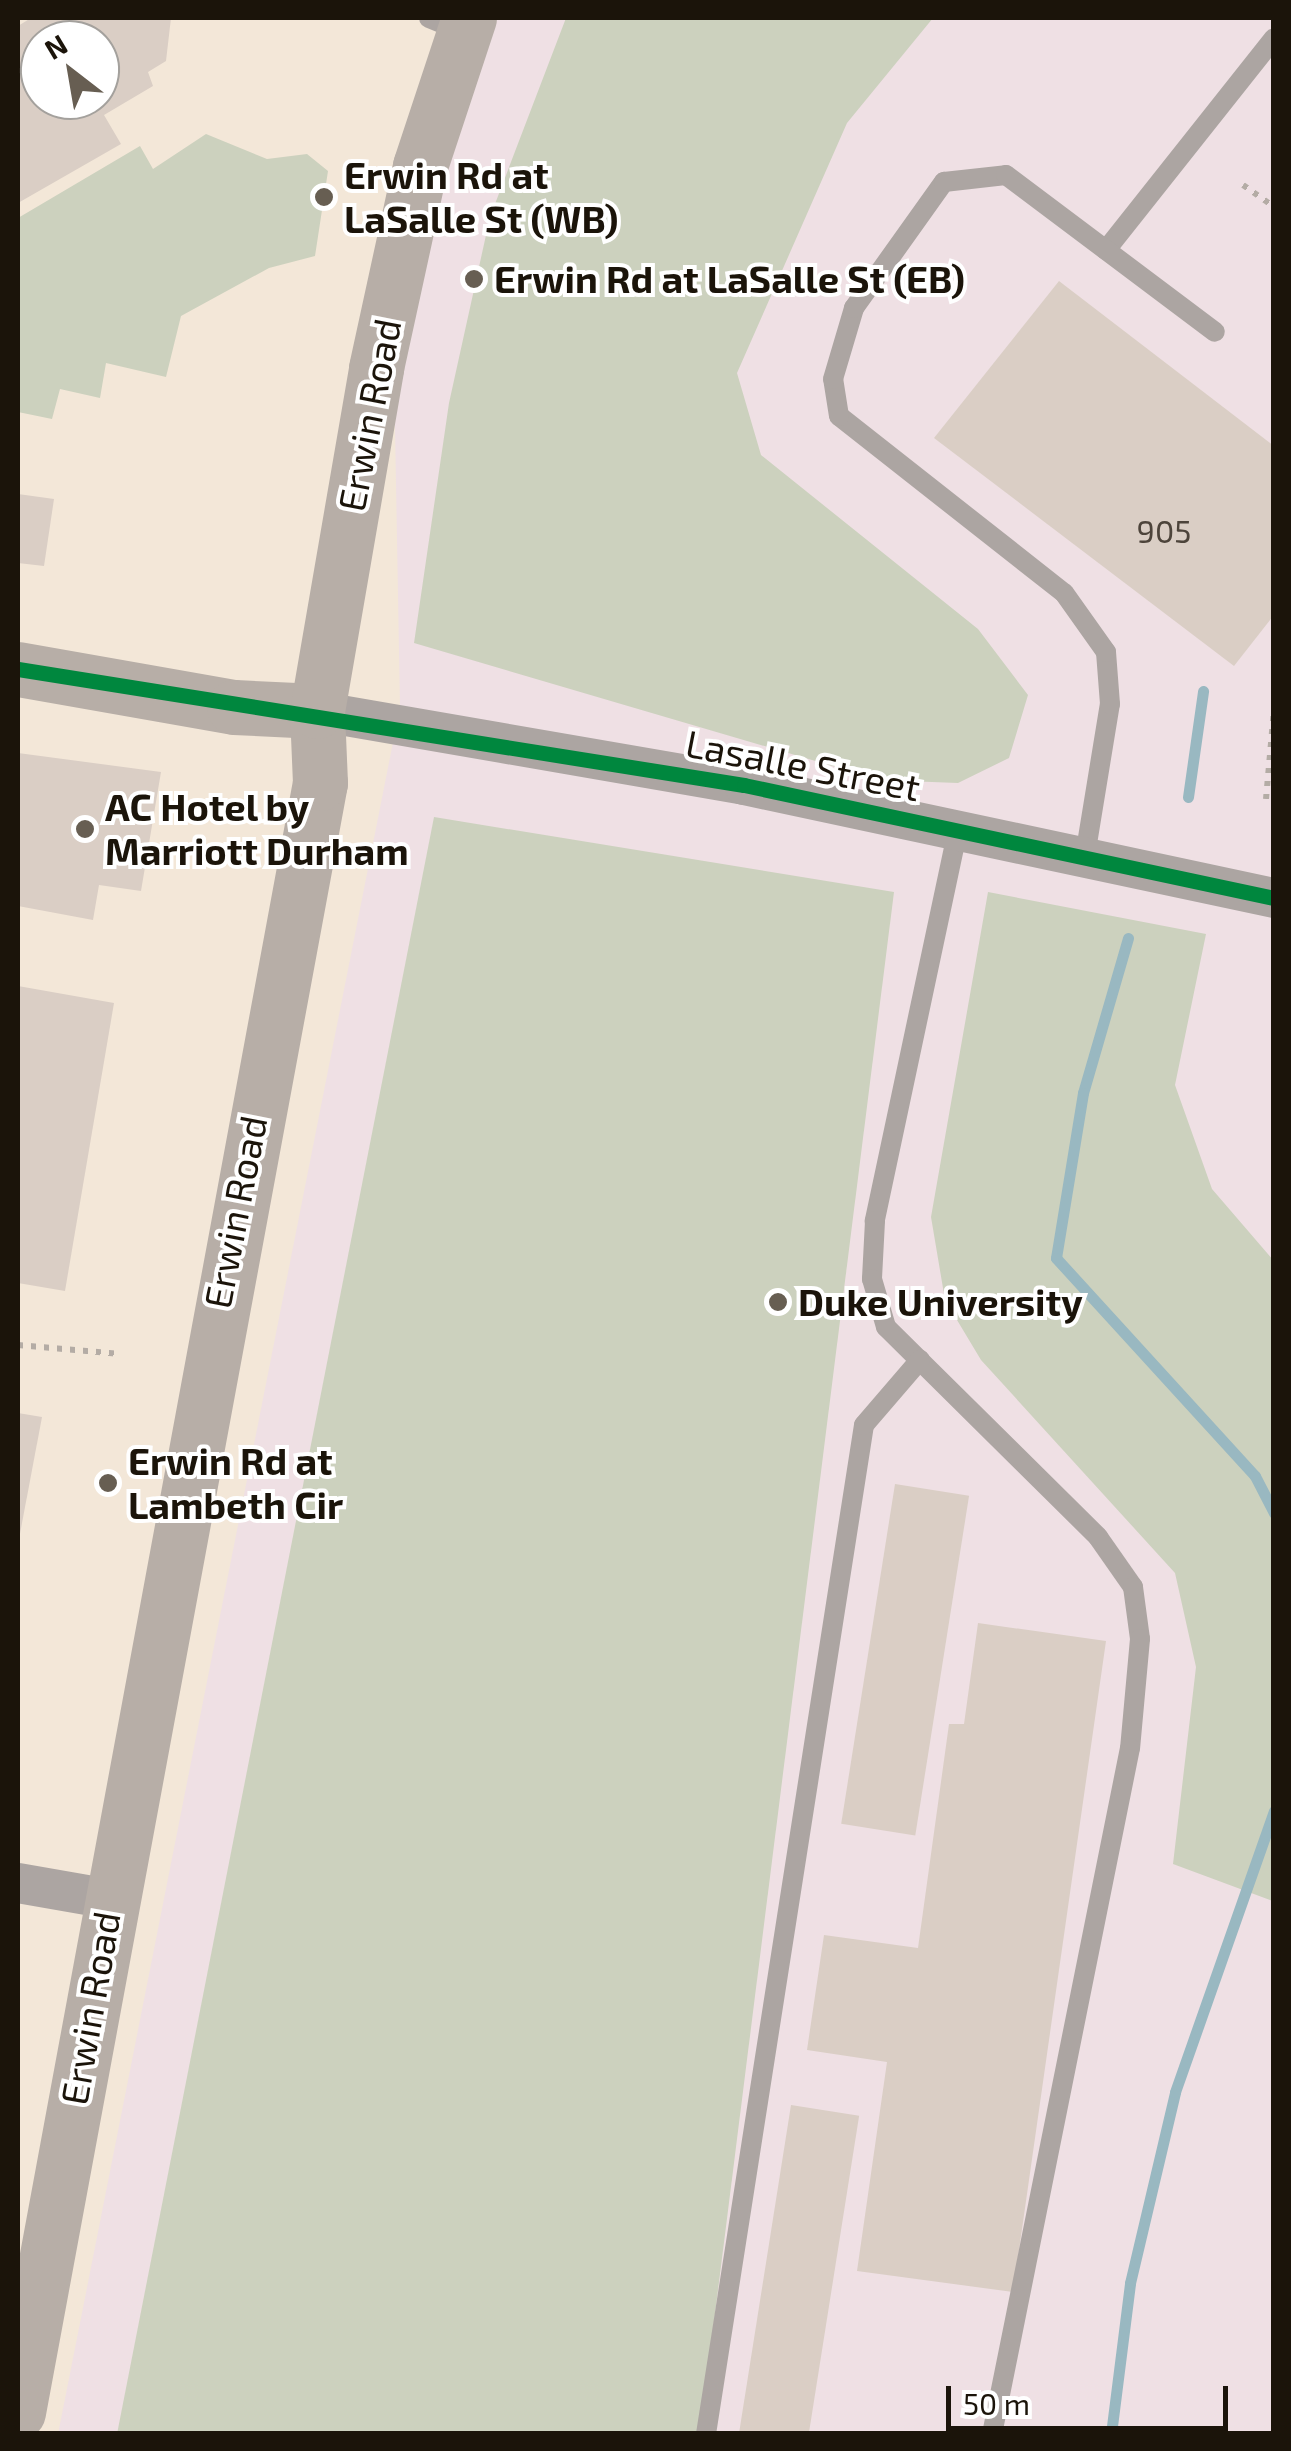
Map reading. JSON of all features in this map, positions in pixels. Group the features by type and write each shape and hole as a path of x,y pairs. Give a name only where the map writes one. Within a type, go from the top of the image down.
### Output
{"main road":[{"name":"Erwin Road","path":"18,2412 33,2240 110,1898 320,783 317,711 376,368 454,22"},
{"path":"18,670 234,707 317,711"}],"street":[{"name":"Lasalle Street","path":"317,711 958,829 1274,898"},
{"path":"18,1883 110,1898"}],"lane":[{"path":"1106,250 1274,38"},
{"path":"1084,856 1110,704 1106,652 1064,593 839,416 833,379 854,308 944,182 1006,175 1216,332"},
{"path":"958,829 875,1220 872,1278 886,1327 1098,1538 1133,1587 1140,1639 1130,1748 992,2434"},
{"path":"706,2434 864,1424 920,1360"}],"path":[{"path":"1243,185 1274,207"},
{"path":"1266,799 1274,710"},
{"path":"18,1345 121,1354"}],"shaded area":[{"name":"Duke University","path":"480,18 1273,18 1273,2433 58,2434 400,707 394,372"}],"green space":[{"path":"566,18 933,18 847,123 737,373 761,455 978,629 1028,695 1009,758 958,783 880,780 414,643 449,403 490,217"},
{"path":"206,134 267,159 307,154 328,171 315,256 269,268 181,316 166,377 106,363 100,398 60,389 52,419 18,412 18,218 140,146 153,169"},
{"path":"434,817 894,892 700,2433 117,2434"},
{"path":"988,892 1206,934 1175,1085 1212,1189 1273,1260 1273,1901 1173,1864 1196,1667 1175,1573 981,1360 945,1300 931,1217"}],"building":[{"path":"171,18 166,61 148,72 153,86 120,106 120,20 28,20"},
{"path":"20,25 20,120 107,120 121,144 18,203"},
{"path":"1059,281 1274,446 1274,615 1234,666 934,438"},
{"path":"18,494 54,499 44,566 18,563"},
{"name":"AC Hotel by Marriott Durham","path":"18,753 161,772 141,891 99,885 93,920 18,906"},
{"path":"18,986 114,1003 65,1291 18,1283"},
{"path":"18,1413 42,1417 19,1539 18,1539"},
{"path":"895,1484 969,1496 915,1835 841,1824"},
{"path":"978,1623 1106,1641 1013,2292 857,2271 887,2062 807,2050 824,1935 918,1948 949,1724 964,1724"},
{"path":"791,2105 859,2116 809,2434 739,2434"}],"waterway":[{"path":"1188,797 1203,691"},
{"path":"1128,938 1083,1093 1056,1258 1255,1476 1274,1513"},
{"path":"1111,2434 1130,2283 1175,2092 1274,1811"}],"cycle path":[{"path":"18,669 744,785 1274,898"}],"place":[{"name":"Erwin Rd at LaSalle St (WB)","path":"324,197"},
{"name":"Erwin Rd at LaSalle St (EB)","path":"474,279"},
{"name":"AC Hotel by Marriott Durham","path":"85,829"},
{"name":"Duke University","path":"778,1302"},
{"name":"Erwin Rd at Lambeth Cir","path":"108,1483"}]}
